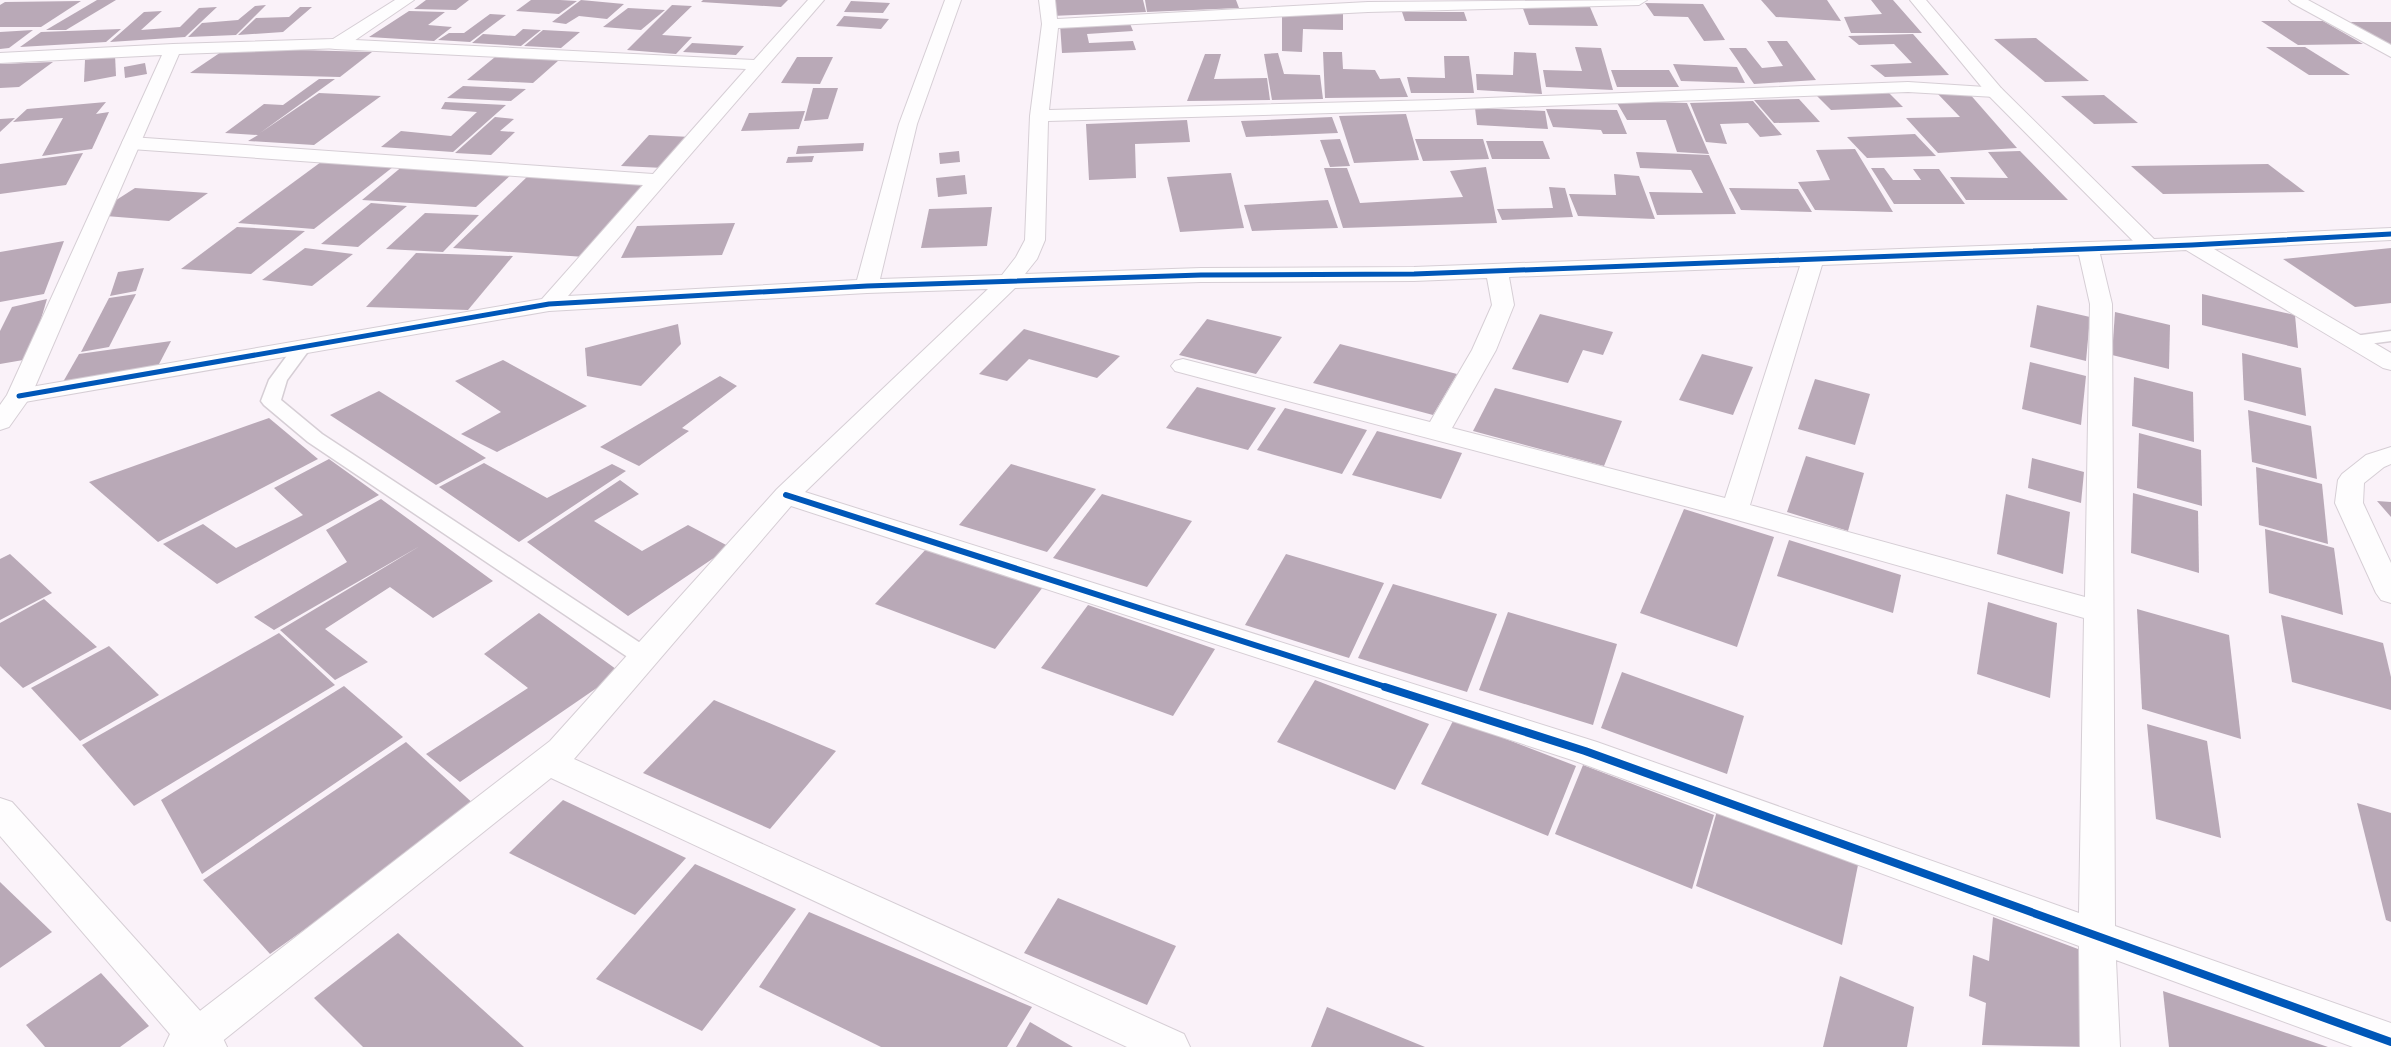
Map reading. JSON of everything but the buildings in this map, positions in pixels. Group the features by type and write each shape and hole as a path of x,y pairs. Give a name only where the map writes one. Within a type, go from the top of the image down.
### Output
{"street":[{"path":"334,44 345,40 406,0"},
{"path":"549,304 816,0"},
{"path":"867,286 896,162 916,99 941,38 953,0"},
{"path":"0,812 196,1044 562,750 786,495 1008,282 1026,258 1035,240 1039,116 1049,12 1267,6 1639,0"},
{"path":"1918,0 1995,92 2150,246"},
{"path":"2297,0 2391,52"},
{"path":"0,58 173,49 334,44 759,65"},
{"path":"0,422 18,396 173,49"},
{"path":"1039,116 1427,105 1908,87 1995,92"},
{"path":"131,143 658,180"},
{"path":"18,396 549,304 867,286 1201,275 1414,274 2192,245 2391,234"},
{"path":"2192,245 2391,364"},
{"path":"2088,248 2101,304 2097,936 2100,1047"},
{"path":"1735,510 1813,259"},
{"path":"1437,432 1484,350 1503,305 1497,270"},
{"path":"1183,366 1735,510 2100,612"},
{"path":"2391,455 2375,462 2351,480 2349,503 2391,593"},
{"path":"786,495 1585,751 2391,1042"},
{"path":"547,761 1170,1047"}],"lane":[{"path":"2353,341 2391,336"},
{"path":"303,346 278,380 271,401 315,438 643,656"}],"cycle path":[{"path":"19,396 549,304 867,286 1201,275 1414,274 2192,245 2391,234"},
{"path":"786,495 1585,751 2391,1042"}]}
